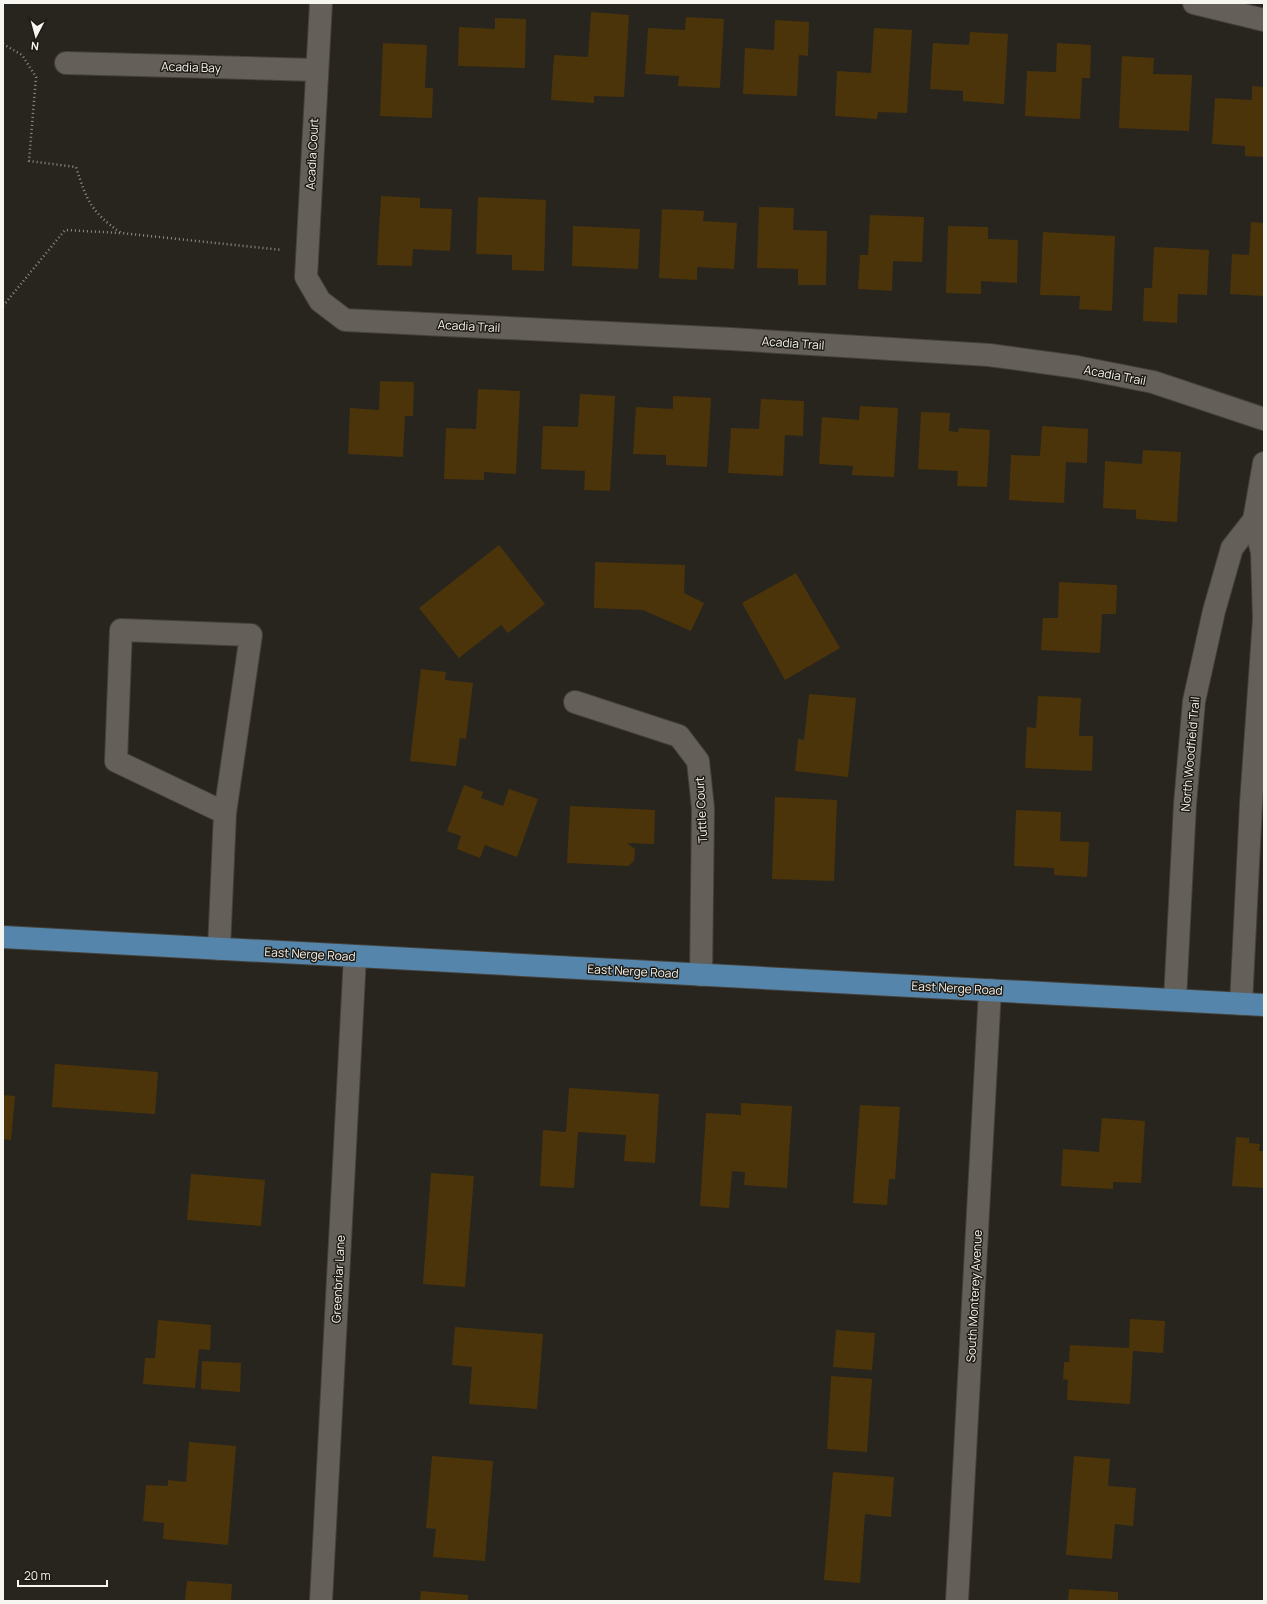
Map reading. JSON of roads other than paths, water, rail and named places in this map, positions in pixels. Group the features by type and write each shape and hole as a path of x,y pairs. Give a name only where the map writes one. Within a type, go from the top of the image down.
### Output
{"main road":[{"name":"East Nerge Road","path":"3,937 1264,1005"}],"street":[{"name":"Acadia Court","path":"320,301 306,277 316,70 321,3"},
{"path":"1194,3 1264,20"},
{"name":"Acadia Bay","path":"66,63 316,70"},
{"name":"Acadia Trail","path":"320,301 346,320 731,339 989,355 1077,367 1153,382 1264,419"},
{"name":"North Woodfield Trail","path":"1241,1004 1251,804 1264,619 1262,552 1254,520 1264,463"},
{"name":"North Woodfield Trail","path":"1175,1000 1185,804 1194,701 1214,611 1232,548 1254,520"},
{"path":"219,949 226,814 251,635 121,630 116,761 226,814"},
{"name":"Tuttle Court","path":"575,702 679,736 698,761 703,808 701,975"},
{"name":"Greenbriar Lane","path":"321,1601 355,956"},
{"name":"South Monterey Avenue","path":"957,1601 990,990"}]}
